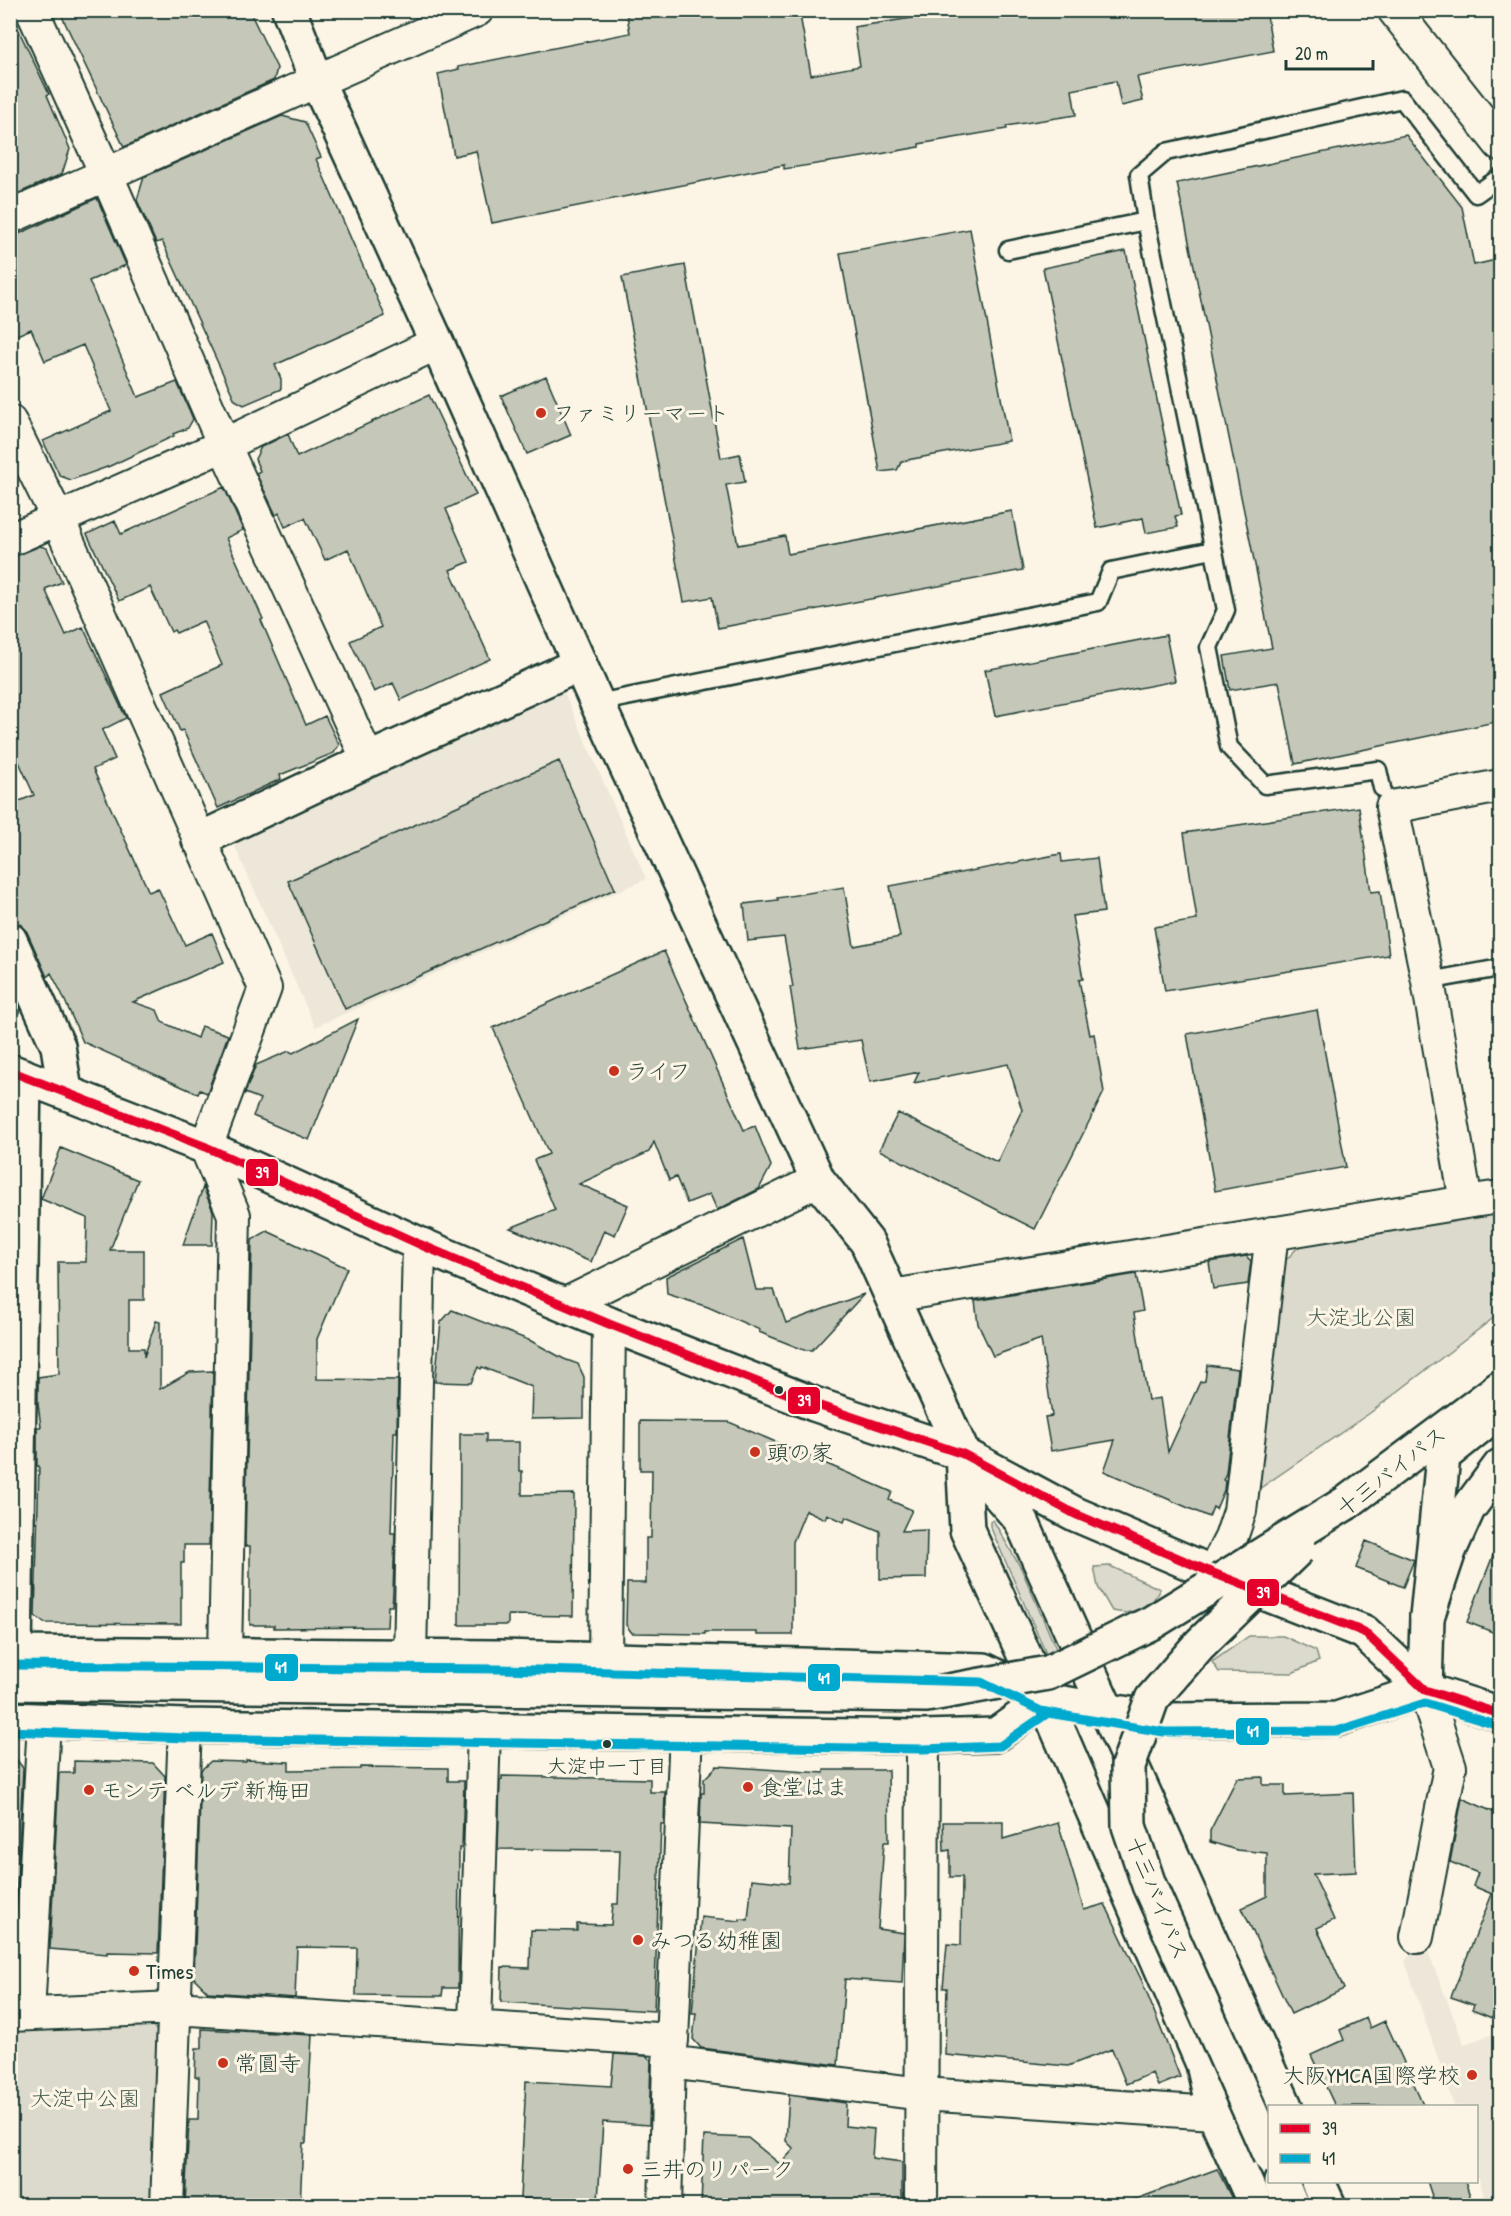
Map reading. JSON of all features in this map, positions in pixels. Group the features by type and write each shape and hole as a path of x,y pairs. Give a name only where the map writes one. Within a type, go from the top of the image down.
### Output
{"main road":[{"path":"289,10 317,81 437,343 597,703 818,1180 867,1242 963,1454 1021,1520 1285,2105"},
{"path":"199,840 580,664"},
{"path":"10,940 58,1046 65,1090"},
{"path":"12,1663 17,1073 65,1090 206,1148 419,1244 609,1324 814,1404 963,1454 1075,1514 1213,1573 1364,1632 1425,1690 1500,1714"},
{"name":"十三バイパス","path":"1268,2154 1149,1885 1129,1826 1128,1766 1152,1699 1200,1644 1346,1503 1500,1388"},
{"path":"1425,1690 1427,1617 1443,1456 1500,1410"},
{"path":"963,1454 967,1530 1045,1700 1203,2064 1214,2113 1256,2205"},
{"path":"1427,1617 1458,1530 1468,1509 1495,1473"},
{"path":"12,1663 560,1690 926,1695 1048,1673 1154,1622 1346,1503"},
{"path":"12,1663 225,1654 604,1659 984,1670 1045,1700 1165,1720 1337,1719 1425,1690"},
{"path":"10,1719 185,1726 923,1737 996,1735 1045,1700"},
{"path":"1282,2183 1292,2205"},
{"path":"1319,2183 1329,2205"}],"street":[{"path":"32,10 224,445 368,760"},
{"path":"10,217 107,176 477,10"},
{"path":"1394,10 1500,144"},
{"path":"10,540 224,445 437,343"},
{"path":"10,422 58,519 265,988 206,1148 234,1215 225,1654"},
{"path":"1466,1202 1428,981 1392,807 1500,786"},
{"path":"566,1304 818,1180"},
{"path":"892,1296 1500,1197"},
{"path":"1213,1573 1231,1538 1240,1512 1272,1233"},
{"path":"410,1657 419,1244"},
{"path":"604,1659 609,1324"},
{"path":"1417,1937 1450,1767 1425,1690"},
{"path":"44,1721 19,2015 175,2008 475,2026 670,2051 922,2094 1214,2113"},
{"path":"167,2205 185,1726"},
{"path":"475,2026 484,1729"},
{"path":"665,2205 670,2051 686,1733"},
{"path":"921,2205 923,1737"}],"lane":[{"path":"1382,788 1378,770 1265,785 1229,747 1209,646 1226,610 1146,221 1139,175 1166,152 1402,99 1476,194 1500,177"},
{"path":"1008,250 1146,221"},
{"path":"597,703 1098,602 1111,571 1214,550"},
{"path":"1428,981 1500,968"}],"shaded area":[{"path":"564,692 646,879 315,1027 232,840"},
{"name":"大阪YMCA国際学校","path":"1416,1948 1429,1954 1464,2044 1500,2032 1500,2205 1487,2205 1478,2176 1478,2105 1454,2105 1405,1961"}],"green space":[{"name":"大淀北公園","path":"1500,1211 1500,1313 1370,1413 1256,1491 1285,1261 1301,1244"},
{"path":"993,1520 1021,1568 1057,1651 1048,1658 990,1526"},
{"path":"1110,1566 1160,1589 1150,1606 1126,1613 1112,1611 1098,1587 1094,1567"},
{"path":"1249,1636 1283,1636 1316,1651 1319,1661 1292,1673 1219,1672 1212,1662"},
{"name":"大淀中公園","path":"149,2021 160,2035 154,2205 11,2206 11,2028"}],"building":[{"path":"59,10 249,10 277,68 274,80 124,147"},
{"path":"626,10 799,10 811,75 860,66 854,27 963,10 1266,10 1273,51 1137,77 1143,101 1121,106 1116,81 1072,90 1076,115 1006,126 1007,129 919,144 919,147 869,156 784,169 784,165 492,223 476,151 454,156 438,74 459,69 458,67 630,33"},
{"path":"10,12 49,94 47,95 70,149 62,174 10,197"},
{"path":"282,116 305,122 321,157 316,159 385,316 275,365 281,379 281,389 244,405 235,400 162,241 156,243 137,200 144,177"},
{"path":"1406,135 1462,207 1474,265 1500,259 1500,721 1295,764 1279,682 1230,690 1224,656 1272,648 1177,183"},
{"path":"97,198 126,265 89,281 138,397 177,382 193,419 188,428 173,434 174,436 110,466 71,480 60,476 43,441 111,411 83,345 45,361 31,329 10,338 10,238"},
{"path":"970,229 1009,441 902,461 897,470 880,472 840,253"},
{"path":"1126,251 1181,515 1175,516 1178,527 1146,533 1143,518 1097,528 1043,268"},
{"path":"685,265 721,458 740,454 745,482 726,485 738,545 785,536 788,554 1012,511 1023,570 718,628 712,597 684,602 622,277"},
{"path":"546,376 571,435 527,454 501,396"},
{"path":"429,395 476,495 446,509 469,562 450,570 490,659 401,700 393,683 374,692 350,641 381,627 348,549 325,560 305,518 285,527 279,513 276,515 256,473 260,471 255,459 261,447 288,434 297,457"},
{"path":"224,487 243,530 226,538 263,619 261,620 306,725 325,716 339,745 334,753 280,775 281,779 218,808 163,692 222,665 203,621 176,633 174,630 171,632 150,587 119,601 87,534 115,521 121,534"},
{"path":"40,546 47,548 62,582 45,589 66,635 83,627 126,718 102,730 115,759 93,769 149,892 158,888 185,945 212,933 224,962 133,1002 157,1010 162,1022 197,1038 201,1026 228,1035 207,1093 200,1090 198,1094 83,1042 62,994 51,973 47,977 27,932 20,924 10,921 10,805 34,795 10,742 10,558"},
{"path":"1166,635 1175,681 995,716 985,670"},
{"path":"559,761 615,889 345,1009 288,881"},
{"path":"1359,807 1371,892 1380,891 1389,955 1165,991 1154,927 1197,920 1184,833"},
{"path":"1061,854 1062,862 1097,858 1104,912 1072,916 1083,979 1079,980 1090,1035 1094,1034 1104,1092 1035,1229 879,1150 898,1113 997,1162 1022,1110 1008,1064 914,1083 919,1072 870,1082 861,1040 800,1049 790,987 793,987 784,937 748,941 744,904 844,887 854,946 900,937 890,886"},
{"name":"ライフ","path":"664,951 744,1130 755,1126 771,1166 759,1189 717,1210 710,1194 687,1203 676,1177 669,1180 654,1142 649,1152 579,1184 628,1205 615,1235 604,1230 591,1262 510,1228 555,1210 534,1160 549,1154 493,1028"},
{"path":"10,987 21,1010 10,1023"},
{"path":"1317,1010 1346,1167 1215,1191 1187,1034"},
{"path":"358,1019 309,1140 253,1116 260,1099 245,1093 256,1065 289,1051 293,1053"},
{"path":"61,1148 138,1180 110,1250 144,1250 144,1300 129,1300 129,1348 144,1348 144,1357 156,1321 160,1322 160,1389 190,1372 213,1371 209,1545 184,1545 184,1563 181,1563 181,1624 44,1623 35,1616 39,1466 37,1466 37,1427 41,1427 38,1377 59,1374 58,1262 86,1262 87,1218 41,1199"},
{"path":"203,1187 213,1211 212,1245 183,1245"},
{"path":"267,1231 347,1268 317,1339 317,1379 398,1380 391,1533 395,1533 393,1592 392,1606 388,1606 387,1627 274,1628 274,1625 250,1625 250,1546 245,1546 252,1240"},
{"path":"743,1239 756,1290 774,1290 786,1323 864,1294 812,1350 804,1350 759,1332 760,1330 708,1307 667,1294 666,1277"},
{"path":"1246,1256 1251,1261 1248,1284 1213,1289 1209,1262"},
{"path":"1136,1274 1143,1311 1134,1313 1148,1400 1160,1398 1168,1452 1200,1382 1205,1381 1207,1365 1238,1369 1226,1473 1223,1480 1225,1481 1224,1490 1216,1509 1213,1507 1209,1517 1104,1471 1115,1440 1051,1451 1045,1417 1052,1416 1041,1339 993,1356 978,1324 975,1301"},
{"path":"452,1310 531,1341 578,1364 584,1377 584,1418 531,1419 532,1387 482,1367 481,1369 478,1367 471,1383 435,1382 441,1322"},
{"path":"640,1421 729,1422 892,1492 889,1500 912,1510 902,1531 927,1530 926,1578 880,1579 880,1531 846,1517 844,1522 827,1514 825,1519 806,1510 793,1542 793,1635 757,1635 757,1632 632,1633 626,1625 627,1583 646,1583 646,1538 651,1538 652,1470 640,1470"},
{"path":"460,1434 486,1434 486,1442 519,1442 522,1495 574,1494 573,1616 508,1615 508,1625 459,1625"},
{"path":"1500,1540 1500,1635 1467,1622"},
{"path":"1366,1541 1414,1560 1403,1587 1356,1568"},
{"path":"10,1751 23,1768 14,1946 10,1946"},
{"path":"246,1760 289,1762 289,1770 360,1769 360,1767 448,1768 448,1781 464,1781 462,1848 459,1848 458,1988 443,1988 442,1996 356,1995 357,1948 297,1947 295,1998 208,1992 194,1978 201,1770 211,1761 246,1762"},
{"path":"74,1761 153,1763 165,1776 158,1953 107,1952 107,1954 50,1949 59,1773 74,1773"},
{"path":"717,1766 824,1773 824,1770 888,1770 889,1842 884,1842 878,1929 904,1933 902,1983 845,1979 838,2065 701,2048 693,2039 696,2013 692,2013 701,1917 748,1920 752,1879 789,1883 791,1829 700,1824 704,1779"},
{"path":"502,1776 650,1779 650,1792 665,1792 664,1824 661,1824 654,2011 501,2002 502,1967 530,1968 531,1930 577,1931 577,1924 611,1925 613,1904 618,1904 620,1850 498,1849"},
{"path":"1263,1777 1263,1785 1285,1785 1285,1796 1353,1793 1356,1872 1313,1874 1334,1920 1317,1928 1344,1989 1291,2014 1242,1908 1267,1896 1267,1853 1237,1850 1210,1842 1210,1831 1237,1778"},
{"path":"1462,1798 1500,1815 1500,2015 1494,2013 1492,2018 1472,2010 1474,2005 1451,1997 1492,1894 1473,1886 1478,1873 1450,1862"},
{"path":"943,1822 1003,1822 1003,1839 1058,1823 1084,1910 1105,1904 1142,1981 1180,2077 1158,2086 1152,2073 1126,2084 1112,2049 1068,2066 945,2055 947,1988 943,1988 947,1944 961,1945 962,1877 950,1877 950,1850 944,1851"},
{"path":"1366,2018 1370,2028 1385,2021 1424,2105 1335,2105 1311,2055 1344,2040 1340,2030"},
{"path":"202,2029 312,2035 300,2205 185,2205 189,2120 198,2120 199,2077 195,2077 196,2048 202,2048"},
{"path":"614,2054 646,2056 651,2060 649,2125 603,2122 598,2201 520,2198 526,2081 611,2086"},
{"path":"789,2095 846,2103 845,2126 874,2129 872,2158 902,2162 902,2205 701,2205 704,2136 748,2138 780,2164 794,2149 786,2141"},
{"path":"1217,2169 1232,2199 1215,2205 1127,2205 1126,2203"},
{"path":"1428,2183 1466,2183 1473,2205 1435,2205"}],"transit line":[{"name":"39","path":"10,1071 206,1147 419,1244 609,1324 814,1404 963,1454 1075,1514 1213,1573 1364,1632 1425,1690 1500,1714"},
{"name":"41","path":"10,1665 500,1669 981,1682 1041,1711 1088,1720"},
{"name":"41","path":"10,1731 185,1738 923,1749 1000,1746 1048,1713 1164,1732 1337,1731 1425,1703 1496,1725"}],"place":[{"name":"ファミリーマート","path":"541,413"},
{"name":"ライフ","path":"614,1071"},
{"name":"頭の家","path":"755,1452"},
{"name":"大淀中一丁目","path":"607,1744"},
{"name":"食堂はま","path":"748,1787"},
{"name":"モンテ ベルデ 新梅田","path":"89,1790"},
{"name":"みつる幼稚園","path":"638,1940"},
{"name":"Times","path":"134,1971"},
{"name":"常圓寺","path":"223,2063"},
{"name":"大阪YMCA国際学校","path":"1472,2075"},
{"name":"三井のリパーク","path":"628,2169"}]}
